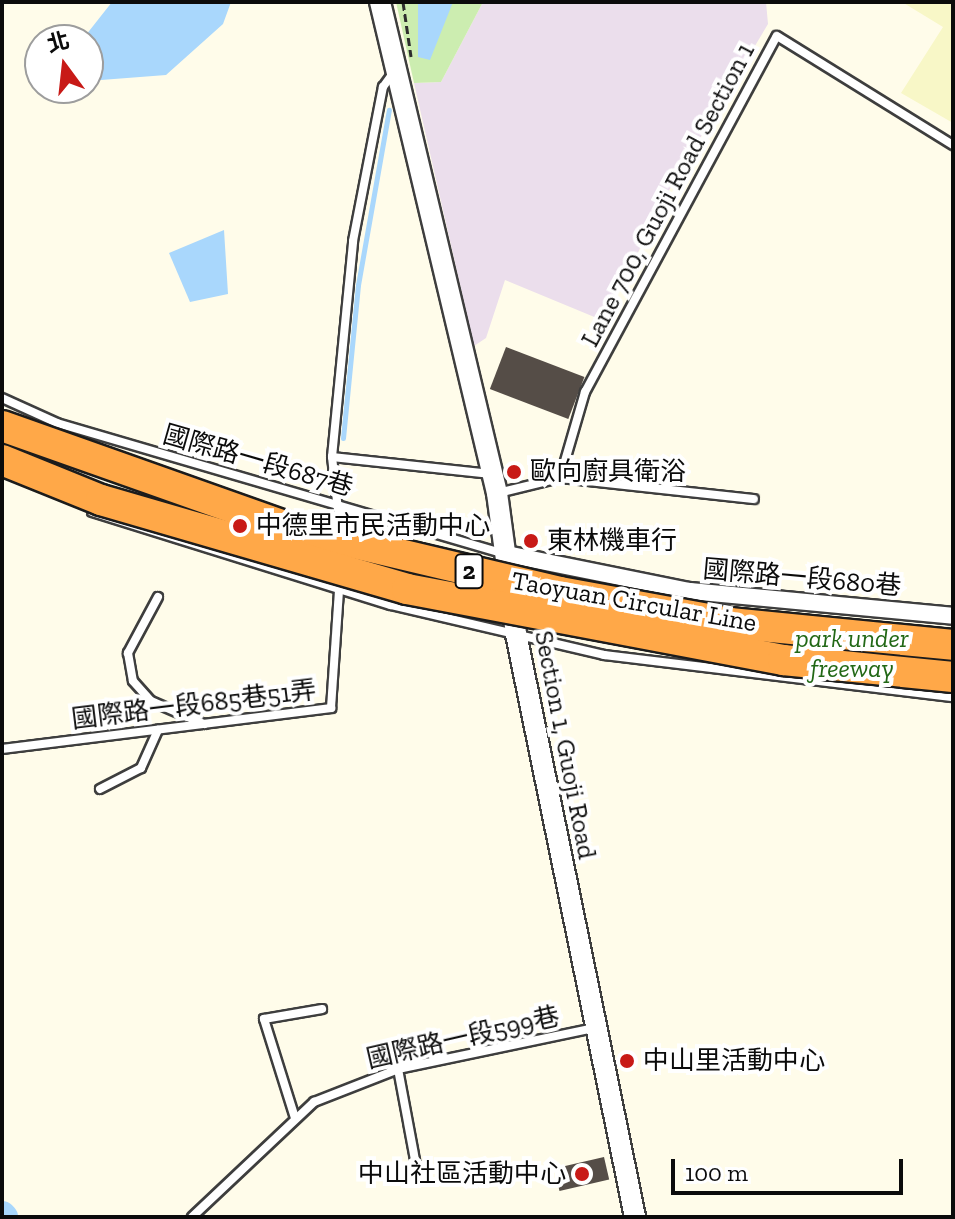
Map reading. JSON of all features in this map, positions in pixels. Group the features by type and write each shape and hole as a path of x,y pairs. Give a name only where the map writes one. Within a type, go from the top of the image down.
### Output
{"highway":[{"name":"Taoyuan Circular Line","path":"2,426 111,470 290,528 560,592 730,623 953,645"},
{"name":"Taoyuan Circular Line","path":"2,460 101,500 407,589 783,660 953,677"}],"street":[{"name":"Section 1, Guoji Road","path":"380,2 495,484 516,634 599,1026 635,1217"},
{"name":"國際路一段680巷","path":"506,554 690,591 953,616"}],"lane":[{"name":"Lane 700, Guoji Road Section 1","path":"560,478 585,392 777,36 953,145"},
{"path":"341,548 342,506 332,457 353,241 383,87 396,68"},
{"name":"國際路一段687巷","path":"2,398 57,423 506,554"},
{"path":"332,457 495,484 560,478 754,499"},
{"path":"74,505 146,534 340,590 604,655 953,697"},
{"name":"國際路一段685巷51弄","path":"2,749 331,708 341,562"},
{"path":"158,597 128,653 133,681 151,701 205,724"},
{"path":"100,789 141,768 158,730"},
{"path":"295,1118 264,1019 322,1009"},
{"name":"國際路一段599巷","path":"192,1217 314,1102 398,1069 599,1026"},
{"path":"398,1069 416,1165"}],"path":[{"path":"403,2 414,53"}],"shaded area":[{"path":"483,2 766,2 768,24 668,192 604,321 505,280 486,338 474,346 414,83 441,82"}],"green space":[{"path":"396,2 483,2 441,82 414,83"},
{"path":"902,2 953,2 953,123 901,93 943,27"}],"water":[{"path":"112,2 231,2 223,24 166,75 104,80 104,24 95,24"},
{"path":"418,2 453,2 430,60 418,57"},
{"path":"224,230 228,294 190,302 169,253"}],"building":[{"path":"506,347 584,377 568,419 490,389"},
{"name":"中山社區活動中心","path":"604,1157 609,1179 559,1191 554,1168"}],"waterway":[{"path":"343,438 358,285 389,110"}],"place":[{"name":"歐向廚具衛浴","path":"514,472"},
{"name":"中德里市民活動中心","path":"240,526"},
{"name":"東林機車行","path":"531,541"},
{"name":"中山里活動中心","path":"627,1061"},
{"name":"中山社區活動中心","path":"582,1174"}],"park label":[{"name":"park under freeway","path":"852,654"}]}
